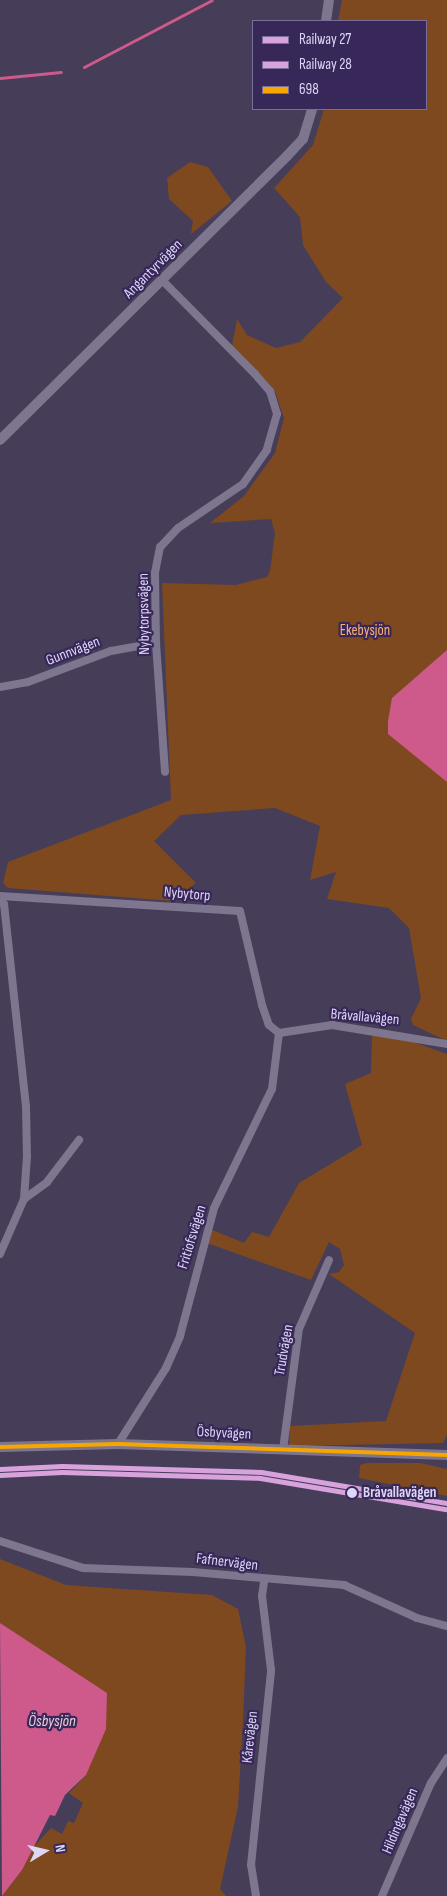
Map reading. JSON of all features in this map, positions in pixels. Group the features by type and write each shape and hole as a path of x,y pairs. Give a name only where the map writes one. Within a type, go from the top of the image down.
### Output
{"street":[{"path":"326,20 329,0"},
{"name":"Angantyrvägen","path":"0,440 303,139 312,110"},
{"name":"Nybytorpsvägen","path":"163,280 255,374 270,392 277,414 267,450 243,484 178,528 160,547 155,573 156,643 165,772"},
{"name":"Gunnvägen","path":"0,687 28,682 111,651 156,643"},
{"path":"0,897 4,904 26,1106 24,1199 0,1254"},
{"name":"Nybytorp","path":"0,897 240,911 262,1005 269,1025 279,1033"},
{"name":"Bråvallavägen","path":"279,1033 332,1025 415,1035 447,1044"},
{"name":"Fritiofsvägen","path":"118,1444 166,1368 180,1336 214,1208 272,1089 279,1033"},
{"path":"24,1199 47,1182 79,1140"},
{"name":"Trudvägen","path":"283,1450 299,1329 329,1260"},
{"name":"Ösbyvägen","path":"0,1447 118,1444 447,1455"},
{"name":"Fafnervägen","path":"0,1541 83,1568 193,1572 264,1581 344,1585 417,1618 447,1626"},
{"name":"Kårevägen","path":"256,1896 251,1865 271,1670 262,1596 264,1581"},
{"name":"Hildingavägen","path":"382,1896 431,1783 447,1758"}],"green space":[{"name":"Ekebysjön","path":"342,0 447,0 447,1041 413,1025 411,1019 421,998 409,928 389,908 327,899 336,872 310,880 320,826 275,808 181,815 154,841 196,883 172,901 8,888 3,883 8,862 171,800 162,583 236,585 267,577 270,571 275,533 271,519 210,523 244,496 275,453 284,418 275,391 232,346 237,319 247,335 276,348 300,342 343,298 326,282 303,245 300,217 274,188 313,145 324,110 427,110 427,20 338,20"},
{"path":"190,162 208,167 232,201 191,234 193,221 169,199 167,178"},
{"path":"372,1036 399,1037 447,1054 447,1435 443,1443 289,1446 290,1426 386,1421 415,1333 329,1274 339,1272 344,1265 340,1249 329,1242 311,1280 207,1243 210,1229 244,1243 252,1232 269,1237 299,1183 362,1145 345,1084 371,1073"},
{"path":"367,1463 421,1463 447,1469 447,1496 359,1478 360,1465"},
{"path":"0,1559 66,1585 212,1595 238,1609 246,1647 243,1721 238,1807 220,1889 226,1896 2,1896 22,1870 27,1854 51,1828 62,1834 68,1821 74,1823 83,1803 69,1793 86,1775 19,1638 0,1623"}],"water":[{"name":"Ekebysjön","path":"447,650 447,782 388,734 388,721 392,698"},
{"name":"Ösbysjön","path":"0,1623 107,1693 106,1729 86,1775 65,1795 55,1816 50,1815 22,1870 2,1896"}],"waterway":[{"path":"84,67 212,0"},
{"path":"0,78 61,72"}],"rail line":[{"name":"27","path":"0,1469 62,1466 261,1472 447,1503"},
{"name":"28","path":"0,1475 62,1472 260,1478 446,1509"}],"transit line":[{"name":"698","path":"0,1447 118,1444 447,1455"}],"place":[{"name":"Bråvallavägen","path":"352,1493"}]}
